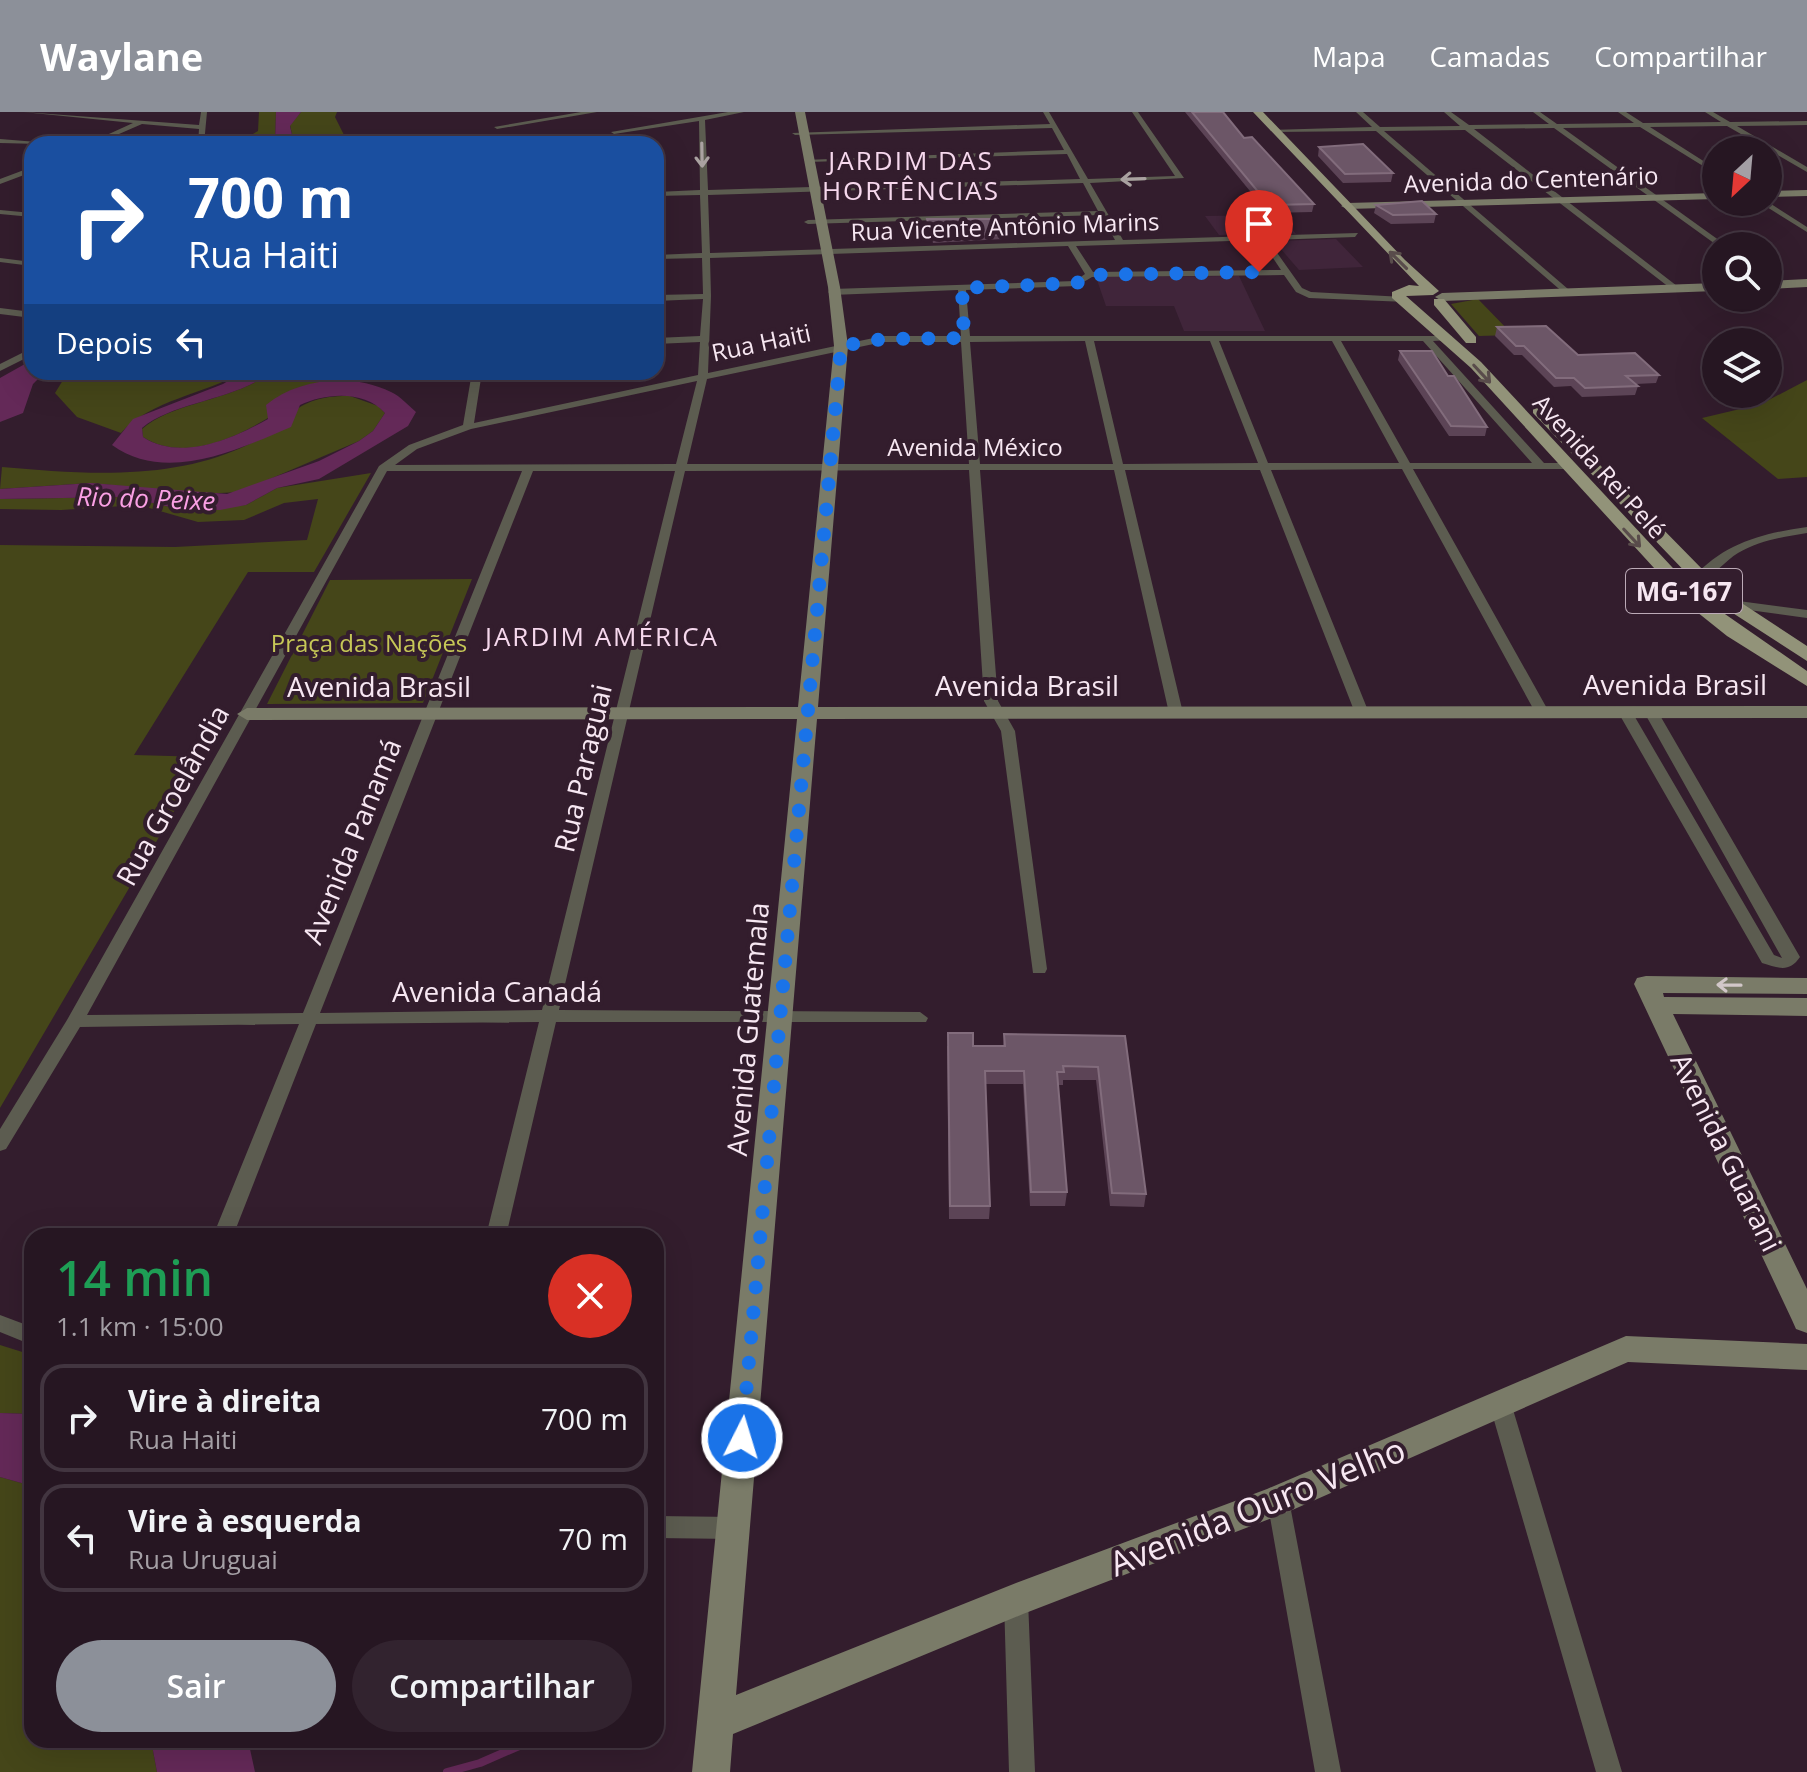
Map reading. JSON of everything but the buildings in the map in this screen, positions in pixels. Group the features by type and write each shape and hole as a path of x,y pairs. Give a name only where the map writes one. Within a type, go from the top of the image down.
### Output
{"main road":[{"name":"Avenida Rei Pelé","path":"1244,112 1388,272 1402,297 1449,338 1696,603 1807,680"},
{"name":"Avenida Rei Pelé","path":"1258,112 1276,134 1436,295 1527,399 1700,577 1731,604 1807,655"},
{"path":"1402,297 1436,295"}],"street":[{"path":"26,112 202,127"},
{"path":"201,136 204,112"},
{"path":"521,112 534,121"},
{"path":"497,127 594,112"},
{"path":"614,132 741,112"},
{"path":"792,112 808,160 807,190"},
{"path":"800,112 799,133 807,190"},
{"path":"1046,112 1120,242"},
{"path":"664,194 1180,178 1135,112"},
{"path":"1359,112 1565,291"},
{"path":"1447,112 1674,288"},
{"path":"1536,112 1703,232"},
{"path":"1621,112 1702,163"},
{"path":"1708,112 1807,170"},
{"path":"1796,112 1807,120"},
{"name":"Rua Paraguai","path":"498,1228 703,375 707,296 702,118"},
{"path":"1276,134 1729,125 1807,120"},
{"path":"109,136 141,122"},
{"path":"799,133 1054,126"},
{"path":"0,141 24,143"},
{"path":"808,160 1070,152"},
{"path":"0,182 24,172"},
{"path":"0,175 24,177"},
{"name":"Avenida Guatemala","path":"711,1772 841,346 832,292 825,287 807,190"},
{"path":"1782,194 1807,193"},
{"name":"Avenida do Centenário","path":"1347,206 1702,196"},
{"path":"0,212 24,214"},
{"path":"813,222 1105,213"},
{"path":"1782,214 1807,230"},
{"name":"Rua Vicente Antônio Marins","path":"664,257 1355,235"},
{"path":"1263,238 1299,290 1309,295 1402,297"},
{"path":"1071,244 1090,275"},
{"path":"0,257 24,260"},
{"path":"832,292 1077,283 1090,275 1288,272"},
{"path":"1782,283 1807,283"},
{"path":"1436,295 1702,287"},
{"path":"962,288 991,701 1008,731 1039,969"},
{"path":"664,298 707,296"},
{"path":"0,311 24,314"},
{"path":"1089,338 1176,713"},
{"path":"1213,338 1362,713"},
{"path":"1335,338 1542,712"},
{"path":"1425,338 1541,466"},
{"name":"Rua Haiti","path":"383,468 413,447 468,427 883,339 1449,338"},
{"path":"664,341 703,339"},
{"path":"1,367 24,355"},
{"path":"468,427 476,380"},
{"name":"Avenida México","path":"383,468 681,465 1566,466"},
{"name":"Avenida Panamá","path":"226,1228 529,467"},
{"name":"Rua Groelândia","path":"0,1144 75,1021 383,468"},
{"path":"1700,577 1738,546 1772,535 1807,530"},
{"path":"1731,604 1807,614"},
{"path":"1625,712 1768,959 1786,964 1792,957 1651,712"},
{"name":"Avenida Brasil","path":"247,714 1807,712"},
{"path":"1696,837 1724,838"},
{"path":"1652,995 1807,986"},
{"path":"1652,995 1807,1007"},
{"name":"Avenida Guarani","path":"1652,995 1807,1320"},
{"name":"Avenida Canadá","path":"75,1021 549,1016 920,1018"},
{"path":"0,1323 24,1333"},
{"name":"Avenida Ouro Velho","path":"716,1722 1016,1600 1278,1500 1445,1431 1500,1403 1626,1349 1807,1357"},
{"path":"1500,1403 1609,1772"},
{"path":"1278,1500 1328,1772"},
{"path":"664,1527 734,1528"},
{"path":"1016,1600 1022,1772"}],"shaded area":[{"path":"1281,215 1296,234 1264,231 1264,234 1219,235 1205,216"},
{"path":"1336,239 1363,267 1299,270 1274,241"},
{"path":"1239,276 1265,331 1184,331 1174,306 1106,306 1096,277"}],"green space":[{"path":"259,112 276,112 275,136 249,136 258,131"},
{"path":"301,112 337,112 335,117 344,136 292,136 290,125"},
{"path":"1478,299 1513,335 1479,336 1451,304"},
{"path":"63,380 228,380 162,405 121,433 77,417 55,393"},
{"path":"336,380 324,381 262,422 213,443 189,448 165,446 143,437 142,429 170,412 256,382"},
{"path":"1807,380 1807,477 1778,479 1702,418 1744,408 1782,408 1782,393"},
{"path":"350,396 378,406 385,413 373,431 359,441 239,492 202,494 91,483 0,489 2,467 63,472 124,472 155,470 215,458 258,439 301,406 330,397"},
{"path":"371,473 314,572 248,572 134,755 206,757 0,1108 0,545 175,547 307,540 318,499 284,503 244,520 198,522 139,505 61,510 0,509 0,499 126,497 179,509 246,505 277,488"},
{"name":"Praça das Nações","path":"472,579 423,703 267,704 330,580"},
{"path":"0,1345 24,1352 24,1414 0,1413"},
{"path":"0,1477 24,1484 24,1748 152,1748 157,1772 0,1772"}],"water":[{"path":"276,112 301,112 290,126 292,136 275,136"},
{"path":"24,364 24,380 37,380 23,413 0,422 0,378"},
{"name":"Rio do Peixe","path":"230,380 259,380 155,419 142,428 143,437 174,447 224,440 268,419 266,405 279,396 326,381 376,386 401,398 416,412 408,426 319,479 277,488 246,505 220,510 179,509 126,497 0,499 0,489 91,483 227,494 319,461 359,441 373,431 385,413 367,400 356,397 321,398 300,405 291,427 225,453 178,463 155,462 133,456 112,445 133,419"},
{"path":"0,1413 24,1414 24,1484 0,1477"},
{"path":"152,1748 250,1748 255,1772 157,1772"}],"waterway":[{"path":"447,1772 480,1763 515,1748"}],"district":[{"name":"JARDIM DAS HORTÊNCIAS","path":"911,175"},
{"name":"JARDIM AMÉRICA","path":"602,636"}],"route":[{"path":"742,1438 841,346 883,339 964,338 962,288 1077,283 1090,275 1259,272"}]}
